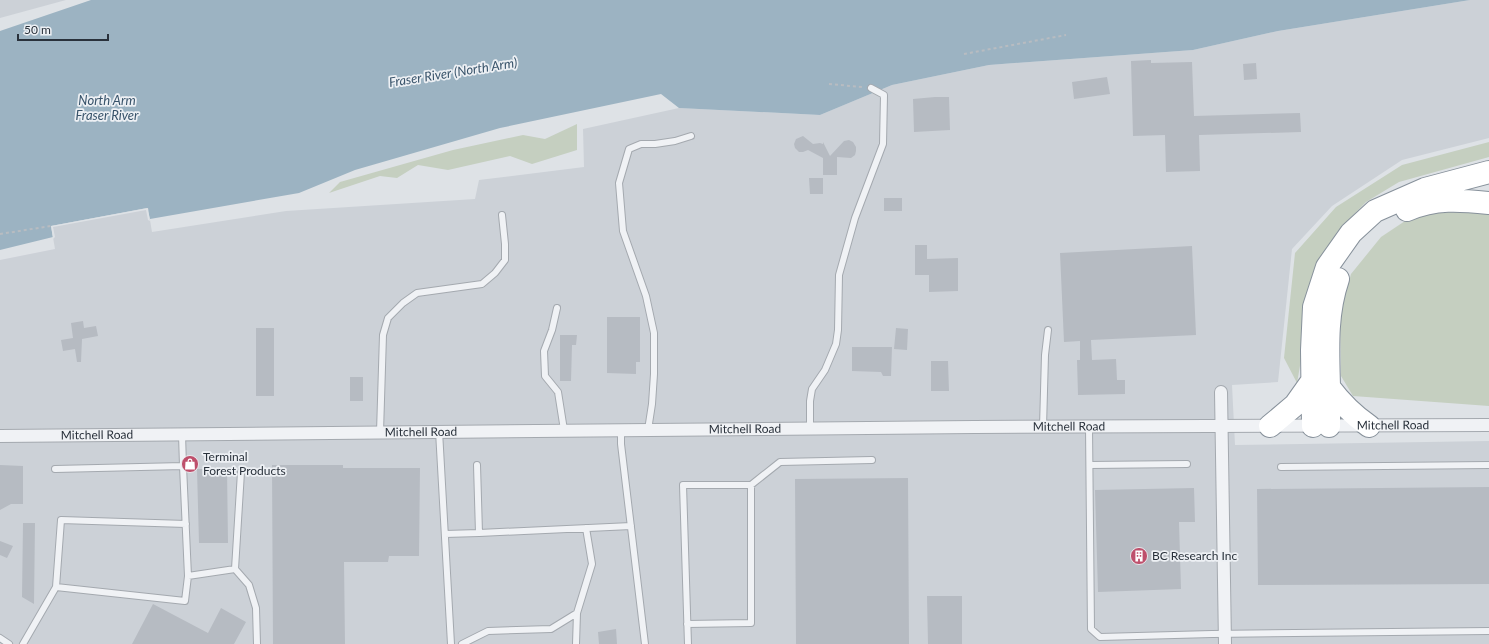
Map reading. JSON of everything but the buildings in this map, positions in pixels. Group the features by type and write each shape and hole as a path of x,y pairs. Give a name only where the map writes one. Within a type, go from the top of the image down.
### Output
{"highway":[{"path":"1321,426 1320,384 1312,350 1314,307 1327,268 1351,233 1374,211 1425,189 1489,172"},
{"path":"1270,426 1320,384 1328,349 1330,310 1333,292 1346,263 1368,234 1390,217 1421,204 1452,200 1489,203"},
{"path":"1320,384 1354,415 1369,426"}],"street":[{"path":"1221,392 1225,639"},
{"name":"Mitchell Road","path":"0,436 564,430 1489,425"}],"lane":[{"path":"810,429 810,401 812,389 824,370 836,344 838,330 839,275 856,218 883,144 884,95 871,88"},
{"path":"648,430 652,404 654,374 654,333 646,296 624,231 619,183 629,149 641,144 675,141 691,136"},
{"path":"380,432 383,335 388,318 403,302 417,293 482,284 495,273 505,260 502,215"},
{"path":"557,308 552,330 544,351 545,376 558,392 564,430"},
{"path":"1043,427 1045,355 1048,330"},
{"path":"1089,427 1091,629 1100,637 1225,639 1489,631"},
{"path":"621,430 621,444 645,644"},
{"path":"439,431 451,644"},
{"path":"56,587 185,601 188,576 182,434"},
{"path":"688,644 683,485 751,485 780,462 872,460"},
{"path":"1090,465 1187,464"},
{"path":"1281,467 1489,464"},
{"path":"477,465 479,533"},
{"path":"56,469 183,466"},
{"path":"241,472 235,569 249,585 256,608 257,644"},
{"path":"687,624 751,623 751,485"},
{"path":"23,644 56,587 61,520 186,524"},
{"path":"445,534 631,526"},
{"path":"576,644 577,614 592,564 586,528"},
{"path":"188,576 235,569"},
{"path":"462,644 488,631 551,629 577,614"},
{"path":"0,638 9,644"}],"path":[{"path":"964,54 1066,35"},
{"path":"829,84 871,88"},
{"path":"0,234 51,226"}],"shaded area":[{"path":"0,0 66,0 0,18"},
{"path":"1470,0 1489,0 1489,138 1402,160 1332,206 1292,249 1278,382 1232,385 1235,445 1489,441 1489,644 0,644 0,260 55,249 51,226 148,208 152,232 286,211 475,199 479,180 584,167 583,129 679,108 820,115 892,85 989,65 1193,50 1278,31"}],"green space":[{"path":"577,124 577,150 532,164 510,156 448,170 418,165 397,178 380,176 329,193 340,182 453,150 523,135 545,139"},
{"path":"1489,142 1489,157 1399,182 1366,202 1337,232 1318,263 1297,383 1284,358 1295,253 1336,207 1402,165"},
{"path":"1448,210 1489,213 1489,406 1353,396 1341,376 1340,313 1351,274 1381,237 1408,219"}],"water":[{"name":"North Arm Fraser River","path":"91,0 1470,0 1278,31 1193,50 989,65 892,85 820,115 679,108 661,94 500,128 355,170 299,193 150,219 147,208 51,226 53,237 0,250 0,31"}],"pier":[{"path":"148,208 150,221 148,220 146,210 53,227 55,237 53,239 51,226"}],"place":[{"name":"Terminal Forest Products","path":"190,464"},
{"name":"BC Research Inc","path":"1139,556"}],"water label":[{"name":"Fraser River (North Arm)","path":"453,72"}]}
